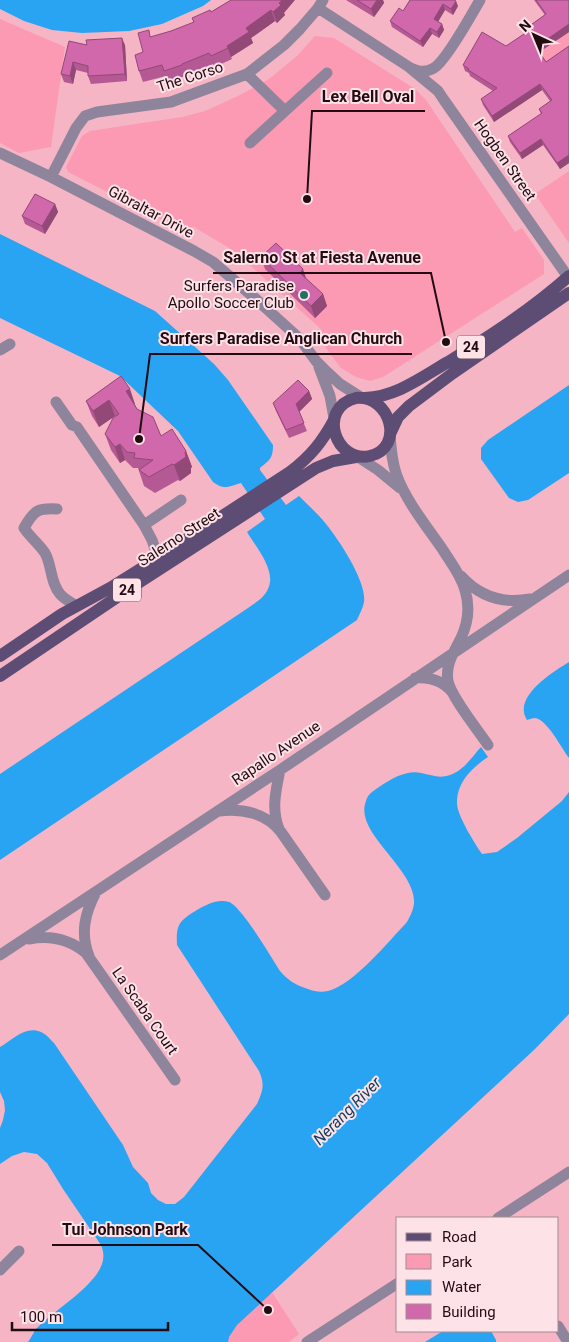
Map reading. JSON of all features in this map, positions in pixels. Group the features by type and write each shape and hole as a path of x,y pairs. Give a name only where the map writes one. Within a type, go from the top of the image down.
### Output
{"main road":[{"name":"24","path":"334,419 338,410 352,399 384,396 410,384 468,349 544,297 568,276"},
{"name":"24","path":"357,457 368,457 376,454 385,446 398,417 409,406 453,373 569,293"},
{"path":"364,398 381,407 388,418 390,434"},
{"path":"334,419 337,439 347,451 357,457"},
{"name":"Salerno Street","path":"275,488 315,450 323,440 334,419"},
{"name":"Salerno Street","path":"0,676 160,563 275,488 327,463 339,459 357,457"},
{"name":"Salerno Street","path":"0,656 62,614 160,563"}],"street":[{"path":"409,67 424,72 440,64 480,0"},
{"name":"The Corso","path":"51,176 76,128 85,116 97,112 171,102 247,74 284,45 321,4 409,67"},
{"name":"Hogben Street","path":"409,67 434,88 444,100 568,276"},
{"path":"250,143 327,73"},
{"path":"247,74 285,110"},
{"name":"Gibraltar Drive","path":"0,153 51,176 213,262 300,339 316,361 340,384 364,398"},
{"name":"Gibraltar Drive","path":"316,361 330,396 334,419"},
{"path":"56,402 72,425 77,427 144,526 152,540 160,563"},
{"path":"390,434 394,466 404,491 462,580 465,588 468,608 464,629 453,652 447,673 453,693"},
{"path":"357,457 378,470 404,491"},
{"path":"144,526 181,500"},
{"path":"57,510 43,508 34,513 24,528 48,558 56,588 61,595 76,606"},
{"path":"452,565 468,583 478,591 489,596 512,601 533,598"},
{"name":"Rapallo Avenue","path":"0,955 280,770 569,575"},
{"path":"414,678 427,678 438,681 446,686 453,693 488,745"},
{"path":"280,770 274,802 275,816 281,832"},
{"path":"217,811 238,810 253,812 270,821 281,832 325,895"},
{"name":"La Scaba Court","path":"91,960 86,946 84,926 88,909 97,891"},
{"name":"La Scaba Court","path":"24,939 43,937 61,939 82,950 91,960 175,1080"},
{"path":"500,1217 569,1172"},
{"path":"0,1270 19,1251"},
{"path":"307,1342 396,1284"},
{"path":"559,1328 568,1342"}],"green space":[{"path":"0,19 65,47 51,147 19,153 0,143"},
{"path":"569,32 569,54 548,68 538,53"},
{"path":"315,36 334,38 415,89 426,100 515,232 522,228 544,260 544,274 383,377 370,381 356,377 341,368 317,335 322,330 234,251 194,227 182,230 68,172 66,167 82,136 90,131 182,117 205,111 269,79 297,56"},
{"path":"569,171 569,243 535,194"},
{"path":"272,1292 299,1334 289,1342 228,1342 239,1322"}],"water":[{"path":"0,0 211,0 203,6 162,24 129,31 82,33 52,30 24,21 0,9"},
{"path":"0,234 155,311 214,364 228,380 273,445 270,458 260,470 286,505 299,496 326,524 345,550 357,573 364,594 364,602 357,620 0,860 0,774 254,604 268,589 270,575 264,559 247,532 265,519 241,483 226,487 213,482 178,431 120,376 0,318"},
{"path":"569,385 569,473 528,500 518,502 509,498 481,459 481,448 488,440"},
{"path":"569,662 569,758 544,723 535,718 527,720 524,711 529,694 536,686"},
{"name":"Nerang River","path":"481,747 488,757 477,765 463,781 458,793 457,804 467,830 482,854 497,852 517,838 562,801 569,792 569,1014 535,1049 237,1325 228,1342 28,1342 37,1328 46,1319 76,1296 94,1278 100,1269 103,1254 101,1245 47,1163 37,1154 24,1152 12,1156 0,1164 0,1128 5,1110 0,1092 0,1047 19,1034 30,1030 45,1034 54,1043 123,1145 133,1167 148,1183 151,1193 158,1200 166,1204 175,1204 184,1197 257,1104 263,1084 259,1071 177,945 177,934 181,922 210,903 229,902 235,906 248,922 280,971 294,983 311,990 325,992 338,987 359,972 391,940 407,922 414,904 412,891 406,878 368,826 364,813 368,796 386,782 405,774 416,772 442,777 455,773"},
{"path":"441,1332 492,1332 496,1340 496,1342 425,1342"}],"building":[{"path":"231,0 282,0 279,3 281,5 246,28 249,32 227,46 228,48 211,56 209,53 164,71 162,65 139,71 135,55 143,52 138,33 149,30 150,37 171,31 194,22 192,18 210,10 211,12"},
{"path":"357,0 377,0 371,9"},
{"path":"410,0 456,1 451,9 443,4 434,19 442,24 437,32 430,28 420,41 390,21 399,8 403,11"},
{"path":"536,0 569,0 569,24 536,47 546,62 569,46 569,155 557,163 541,139 520,153 508,136 542,113 539,109 552,100 540,84 492,116 481,99 497,88 463,65 482,32 506,46 530,30 528,27 546,14"},
{"path":"122,38 125,74 88,76 88,66 73,62 70,76 61,74 69,41 87,45 86,40"},
{"path":"35,194 55,204 42,226 22,216"},
{"path":"276,243 303,269 300,273 323,294 311,306 261,257"},
{"path":"121,376 130,389 126,391 137,409 153,417 161,436 172,429 186,451 186,457 149,477 139,470 153,460 134,458 135,453 127,452 120,444 115,447 105,434 113,418 119,414 109,400 93,411 86,401"},
{"path":"298,380 309,391 296,404 304,423 286,430 273,403"}],"place":[{"name":"Lex Bell Oval","path":"307,199"},
{"name":"Surfers Paradise Apollo Soccer Club","path":"304,295"},
{"name":"Salerno St at Fiesta Avenue","path":"446,342"},
{"name":"Surfers Paradise Anglican Church","path":"139,439"},
{"name":"Tui Johnson Park","path":"268,1310"}]}
